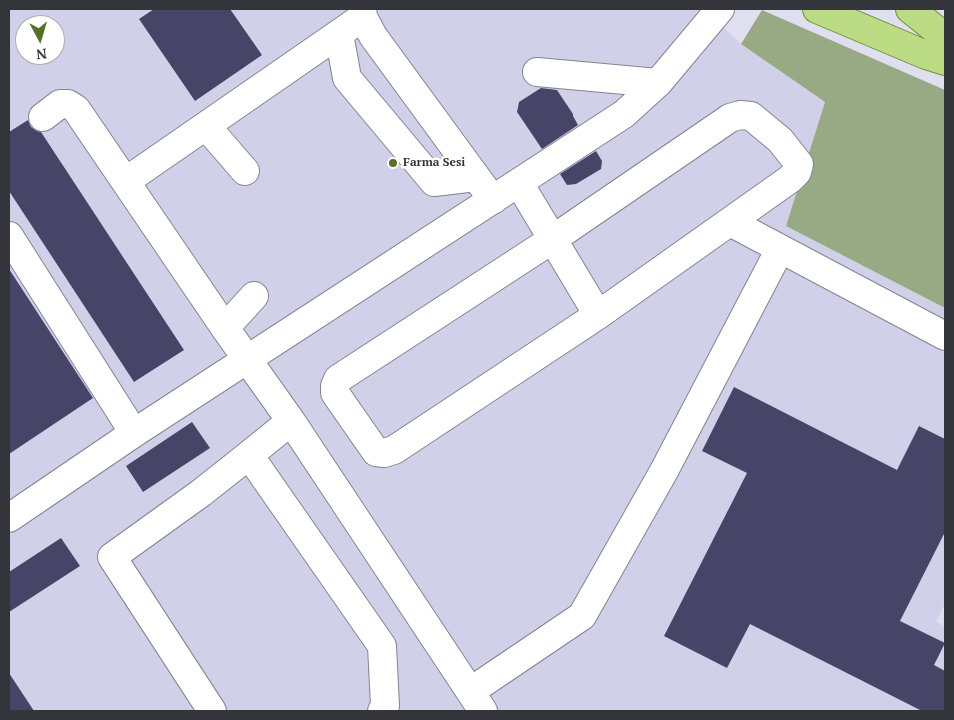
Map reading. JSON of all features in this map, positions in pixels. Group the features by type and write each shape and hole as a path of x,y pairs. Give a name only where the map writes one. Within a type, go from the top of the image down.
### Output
{"main road":[{"path":"817,9 945,61"},
{"path":"910,9 945,37"}],"street":[{"path":"690,9 695,38"},
{"path":"9,518 134,433 624,114 658,83 720,9"},
{"path":"126,181 339,34 363,13 374,36 493,200"},
{"path":"339,34 347,78 434,182 476,177"},
{"path":"537,72 658,83"},
{"path":"42,117 60,104 68,104 76,108 225,328 291,421 477,701 582,616 664,471 780,249"},
{"path":"740,115 751,116 780,140 799,164 797,172 790,179 730,222 598,315 394,450 384,453 376,452 335,393 338,379 553,239 730,118 740,115"},
{"path":"206,126 245,170"},
{"path":"519,183 598,315"},
{"path":"730,222 945,336"},
{"path":"9,236 134,433"},
{"path":"225,328 254,296"},
{"path":"212,711 112,557 201,493 291,421"},
{"path":"249,454 382,646 385,706 382,711"}],"shaded area":[{"path":"9,9 704,9 741,44 825,102 786,226 945,308 945,603 936,622 945,626 945,711 9,711"}],"green space":[{"path":"762,10 945,90 945,308 786,226 825,102 741,44"}],"building":[{"path":"154,9 230,9 262,55 195,101 139,19"},
{"path":"541,88 557,90 578,125 542,149 517,112 519,102"},
{"path":"28,120 31,127 41,132 184,350 134,382 9,191 9,132"},
{"path":"596,151 602,161 601,169 576,184 567,185 560,174"},
{"path":"9,269 93,398 9,454"},
{"path":"734,387 897,470 919,426 945,439 945,532 900,621 945,643 934,665 945,671 945,711 922,711 750,624 727,668 664,636 747,473 702,451"},
{"path":"192,422 210,448 143,492 126,466"},
{"path":"61,538 80,566 9,612 9,572"},
{"path":"9,673 34,711 9,711"}],"place":[{"name":"Farma Sesi","path":"393,163"}]}
